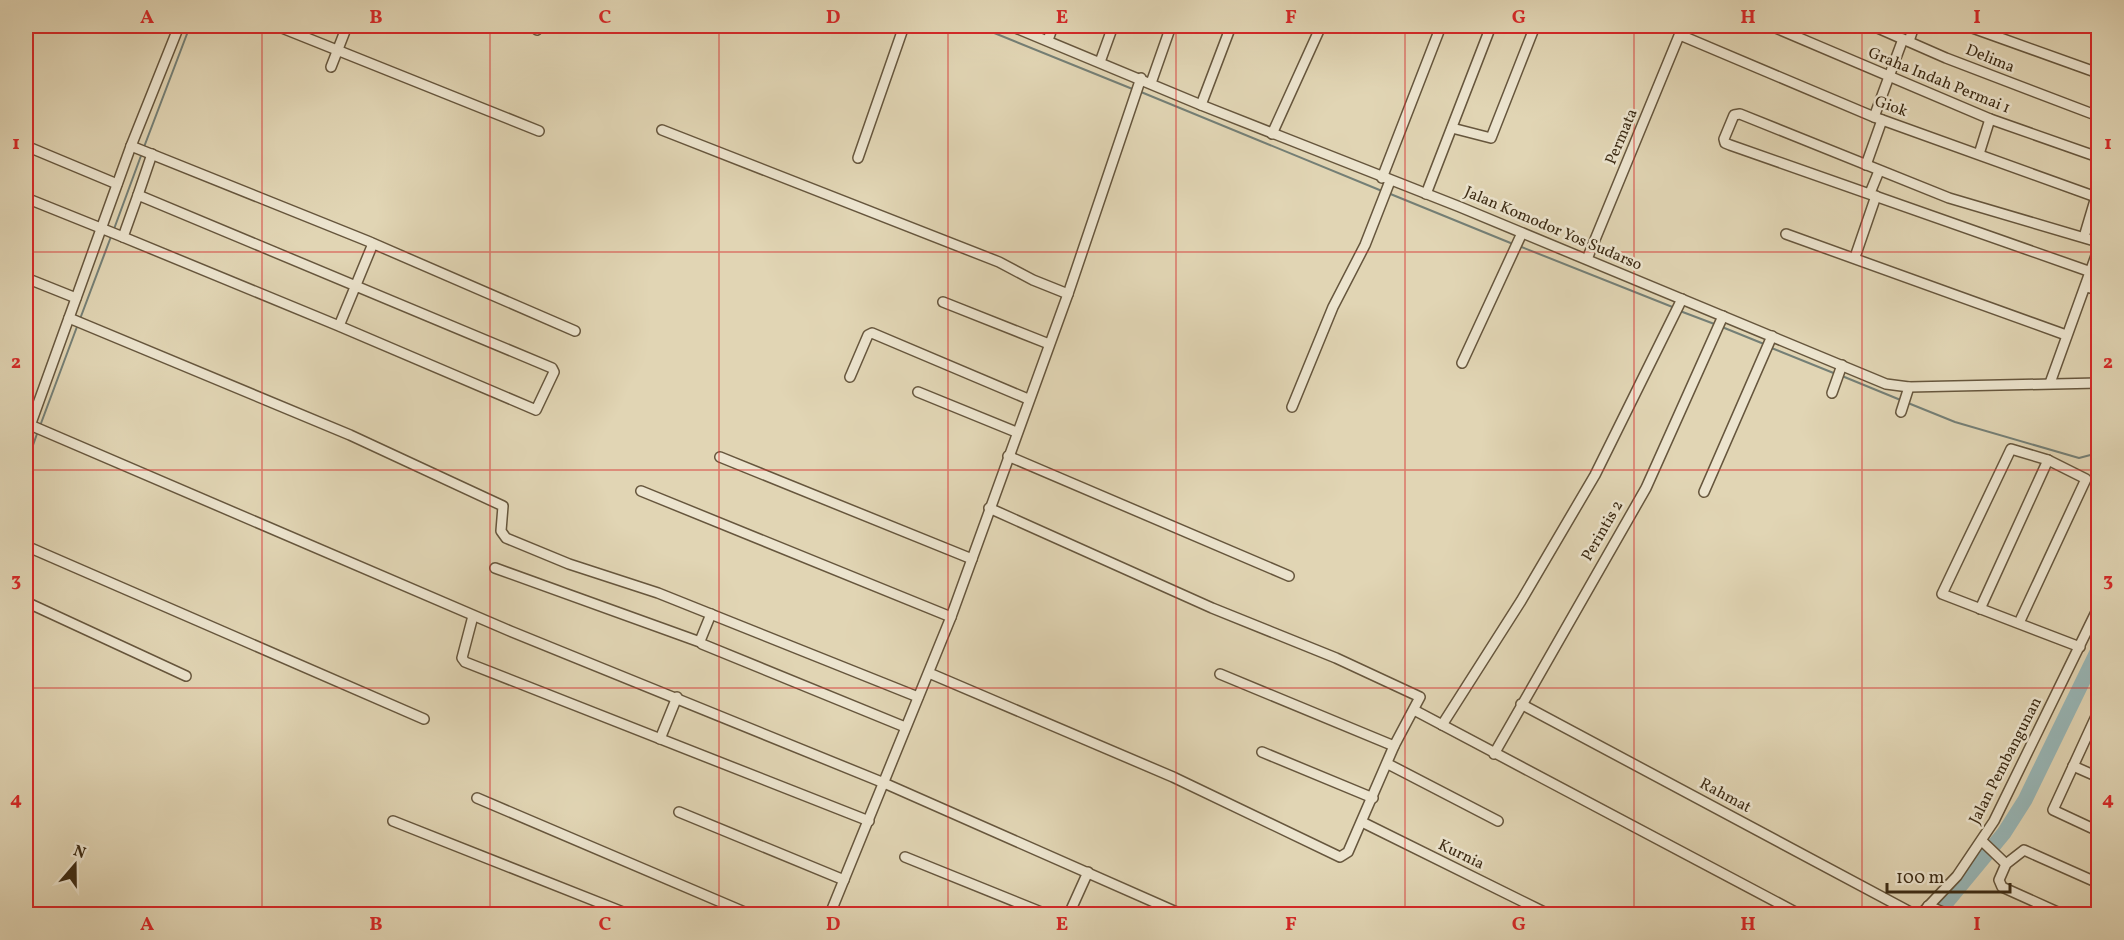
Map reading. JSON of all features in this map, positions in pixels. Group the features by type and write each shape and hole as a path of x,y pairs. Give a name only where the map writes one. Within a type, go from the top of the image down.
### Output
{"street":[{"path":"179,26 117,184 104,229 76,298 73,320 28,430 47,432 473,616 884,783 1181,915"},
{"path":"277,26 539,131"},
{"path":"331,67 347,26"},
{"path":"858,158 904,26"},
{"name":"Jalan Komodor Yos Sudarso","path":"1011,26 1100,62 1139,81 1151,82 1386,183 1426,194 1520,236 1587,260 1721,320 1886,384 1908,391 2050,383 2098,383"},
{"path":"1048,40 1053,26"},
{"path":"1100,62 1113,26"},
{"path":"1151,82 1171,26"},
{"path":"1201,105 1231,26"},
{"path":"1272,134 1321,26"},
{"path":"1292,407 1333,307 1365,245 1441,26"},
{"path":"1426,194 1491,26"},
{"path":"1452,128 1491,138 1535,26"},
{"name":"Permata","path":"1587,260 1683,26"},
{"name":"Graha Indah Permai 1","path":"1771,26 1990,119 2098,157"},
{"name":"Delima","path":"1873,26 2098,116"},
{"path":"1866,165 1889,77 1914,26"},
{"path":"1966,26 2098,73"},
{"name":"Giok","path":"1680,35 1878,118 2097,193"},
{"path":"830,915 951,617 1016,432 1068,294 1139,81"},
{"path":"2091,272 1730,145 1724,139 1736,113 1949,198 2098,242"},
{"path":"1978,154 1990,119"},
{"path":"662,130 999,262 1033,280 1068,294"},
{"path":"26,146 117,184"},
{"path":"132,146 372,243 575,330"},
{"path":"121,236 138,195 151,154"},
{"path":"1855,258 1879,171"},
{"path":"2084,237 2097,193"},
{"path":"26,198 339,326 536,410 554,372 552,368 138,195"},
{"path":"1786,234 2066,334"},
{"path":"1462,363 1520,236"},
{"path":"339,326 372,243"},
{"path":"2050,383 2098,250"},
{"path":"26,278 76,298"},
{"path":"2086,287 2098,290"},
{"path":"943,302 1049,344"},
{"path":"1442,725 1521,601 1595,475 1680,302"},
{"path":"73,320 350,435 503,506 501,531 506,538 569,564 711,614 918,697"},
{"name":"Perintis 2","path":"1494,754 1646,488 1721,320"},
{"path":"850,377 868,335 872,333 1028,399"},
{"path":"1704,492 1770,339"},
{"path":"1832,393 1841,367"},
{"path":"1902,409 1908,391"},
{"path":"918,392 1016,432"},
{"path":"2019,623 2086,482 2085,477 2015,448 2010,450 1942,592 1946,597 2080,647"},
{"path":"1008,456 1289,576"},
{"path":"720,457 972,559"},
{"path":"1980,609 2048,460"},
{"path":"641,491 951,617"},
{"path":"929,673 1173,777 1340,857 1348,852 1394,746 1420,697 1336,658 1212,608 989,508"},
{"path":"26,546 424,719"},
{"path":"495,568 700,642 905,727"},
{"path":"26,602 186,676"},
{"name":"Jalan Pembangunan","path":"1921,915 1932,908 1985,844 2098,608"},
{"path":"700,642 711,614"},
{"path":"473,616 462,658 465,662 869,821"},
{"path":"1220,674 1394,746"},
{"path":"660,739 677,697"},
{"name":"Rahmat","path":"1521,704 1914,915"},
{"path":"1414,710 1799,915"},
{"path":"2097,717 2053,810 2098,831"},
{"path":"1262,752 1373,798"},
{"path":"1388,764 1498,821"},
{"path":"2073,766 2098,777"},
{"path":"477,798 749,915"},
{"path":"679,812 844,880"},
{"path":"393,821 628,915"},
{"name":"Kurnia","path":"1362,822 1548,915"},
{"path":"1985,844 2004,861"},
{"path":"2062,915 2002,887 1999,879 2004,861 2024,850 2098,883"},
{"path":"905,857 1046,915"},
{"path":"1069,915 1088,872"},
{"path":"1932,908 1947,915"}],"waterway":[{"path":"144,147 190,26"},
{"path":"977,26 1135,90"},
{"path":"1141,92 1382,191"},
{"path":"114,229 142,153"},
{"path":"1388,193 1513,244"},
{"path":"80,319 112,234"},
{"path":"1519,246 1675,308"},
{"path":"1680,311 1717,325"},
{"path":"40,426 78,324"},
{"path":"1722,327 1764,344"},
{"path":"1769,347 1836,374"},
{"path":"1842,376 1903,401"},
{"path":"1908,403 1955,422 2079,458 2098,453"},
{"path":"26,465 38,431"},
{"path":"1937,914 2004,833 2025,800 2098,650"}]}
